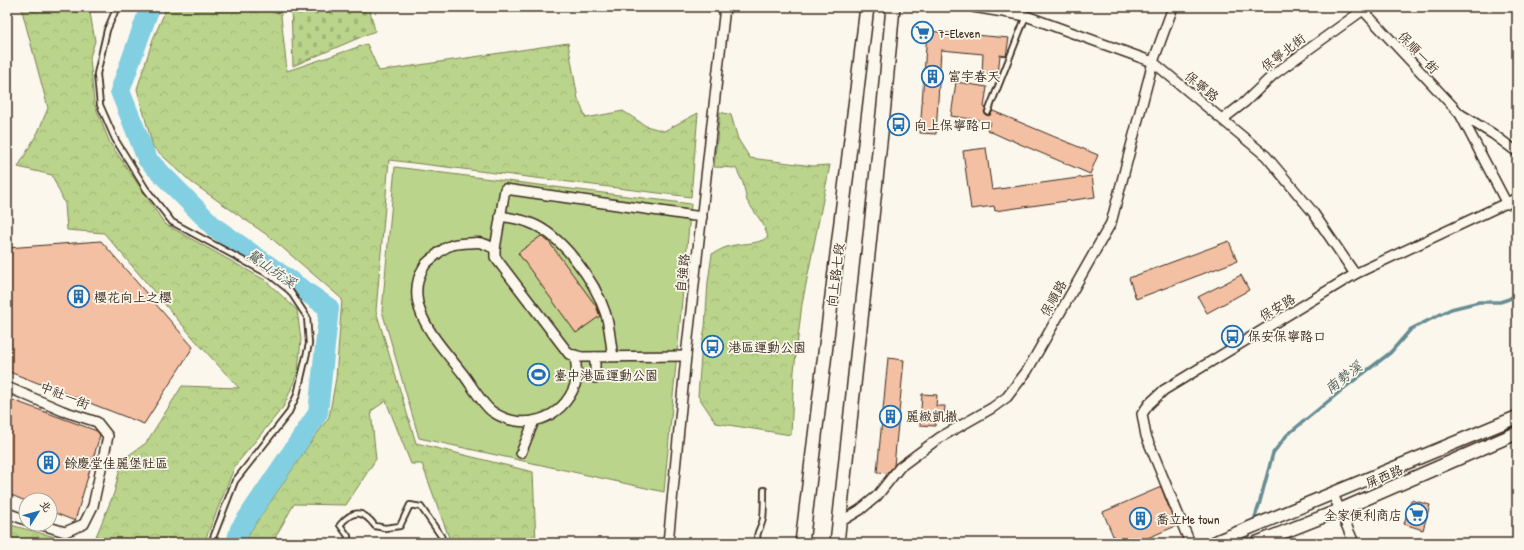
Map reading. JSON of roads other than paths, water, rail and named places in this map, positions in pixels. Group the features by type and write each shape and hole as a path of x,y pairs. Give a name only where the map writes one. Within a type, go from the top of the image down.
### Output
{"main road":[{"name":"向上路七段","path":"802,543 867,7"},
{"path":"837,543 884,105 893,7"}],"street":[{"name":"自強路","path":"668,543 686,356 725,7"},
{"name":"保寧路","path":"973,7 1026,12 1153,62 1266,156 1312,211 1355,274"},
{"name":"保順路","path":"840,522 860,510 877,496 900,467 939,438 985,412 1007,397 1027,370 1111,223 1153,62 1173,7"},
{"name":"保順一街","path":"1362,9 1460,114 1507,204"},
{"name":"保寧北街","path":"1223,119 1245,102 1273,75 1362,9"},
{"name":"保順一街","path":"1460,114 1493,134 1517,152"},
{"path":"686,356 582,357 569,354 495,257 495,249 504,189 702,217"},
{"name":"保安路","path":"1190,543 1146,436 1142,414 1149,404 1164,390 1355,274 1517,198"},
{"path":"500,216 531,223 546,231 576,261 597,293 605,311 610,327 613,356"},
{"path":"495,249 482,243 455,243 441,251 425,265 416,286 416,300 419,311 430,329 491,411 512,420 523,422 544,419 560,408 576,384 575,355"},
{"path":"595,357 595,378"},
{"name":"中社一街","path":"7,386 63,411 97,422 108,436 93,506 84,524 65,532 58,530"},
{"name":"屏西路","path":"1213,543 1517,417"},
{"path":"521,453 534,421"},
{"name":"屏西路","path":"1259,542 1340,510 1517,433"},
{"path":"1333,494 1354,543"},
{"path":"7,513 18,517"}],"lane":[{"path":"117,7 107,30 97,74 100,105 119,145 146,189 172,222 270,275 290,291 307,317 308,344 297,395 288,414 235,481 211,543"},
{"path":"988,112 1026,12"},
{"path":"758,543 756,536 762,521 764,490"},
{"path":"348,543 348,536 340,525 346,517 358,513 368,516 375,526 385,528 400,526 410,505 421,507 444,543"}],"waterway":[{"name":"鷺山坑溪","path":"150,7 120,91 147,159 214,227 329,308 318,413 240,529 236,543"},
{"name":"南勢溪","path":"1253,523 1273,453 1287,435 1390,353 1411,329 1451,309 1479,302 1500,302 1517,294"},
{"name":"南勢溪","path":"1246,543 1250,531"}],"place":[{"name":"7-Eleven","path":"923,33"},
{"name":"富宇春天","path":"932,76"},
{"name":"向上保寧路口","path":"899,125"},
{"name":"櫻花向上之櫻","path":"78,297"},
{"name":"保安保寧路口","path":"1232,336"},
{"name":"港區運動公園","path":"712,347"},
{"name":"臺中港區運動公園","path":"538,375"},
{"name":"麗緻凱撒","path":"890,416"},
{"name":"餘慶堂佳麗堡社區","path":"49,463"},
{"name":"全家便利商店","path":"1417,515"},
{"name":"喬立Me town","path":"1140,519"}]}
